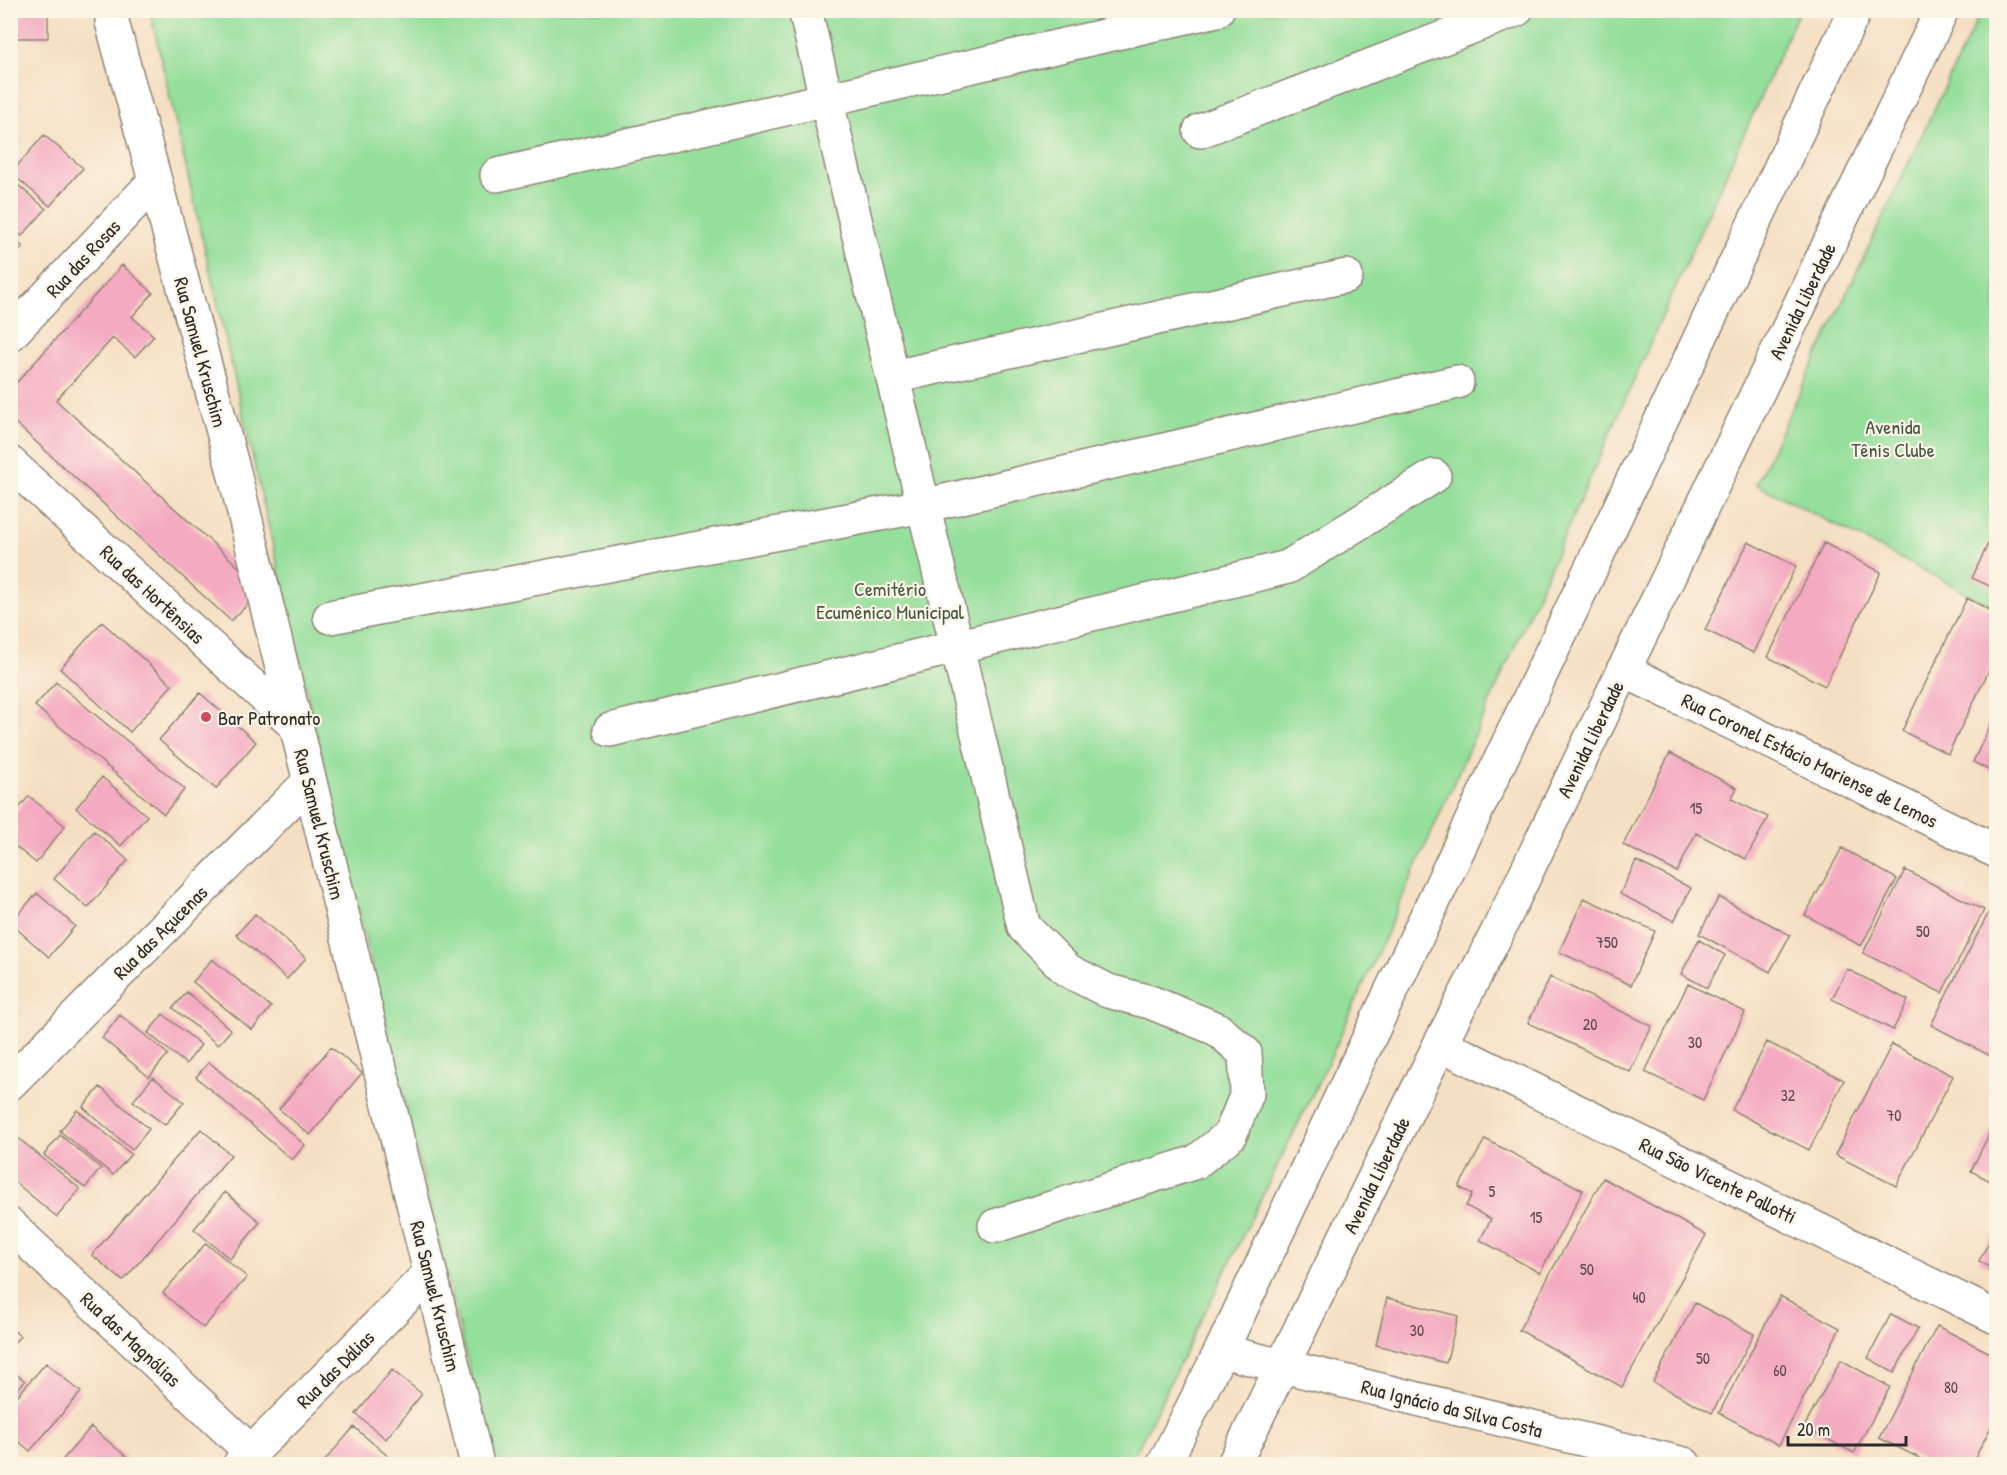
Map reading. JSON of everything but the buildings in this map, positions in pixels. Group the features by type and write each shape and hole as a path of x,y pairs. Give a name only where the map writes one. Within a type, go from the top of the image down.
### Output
{"street":[{"name":"Rua Samuel Kruschim","path":"113,10 112,21 234,472 477,1464"},
{"path":"805,10 1024,927 1067,970 1108,991 1150,1002 1216,1029 1245,1053 1247,1094 1230,1135 1196,1162 995,1226"},
{"path":"497,175 1217,10"},
{"path":"1200,131 1516,10"},
{"path":"1164,1464 1221,1352 1855,10"},
{"name":"Avenida Liberdade","path":"1234,1464 1440,1044 1497,933 1941,10"},
{"name":"Rua das Rosas","path":"10,335 155,182"},
{"path":"892,377 1346,276"},
{"path":"330,617 923,506 1457,382"},
{"name":"Rua das Hortênsias","path":"10,463 296,726"},
{"path":"610,730 1288,567 1434,476"},
{"name":"Rua Coronel Estácio Mariense de Lemos","path":"1623,670 1996,851"},
{"name":"Rua das Açucenas","path":"10,1083 310,781"},
{"name":"Rua São Vicente Pallotti","path":"1440,1044 1996,1317"},
{"name":"Rua das Magnólias","path":"10,1225 246,1459"},
{"name":"Rua das Dálias","path":"246,1459 430,1273"},
{"name":"Rua Ignácio da Silva Costa","path":"1221,1352 1684,1464"}],"green space":[{"name":"Cemitério Ecumênico Municipal","path":"150,11 1799,11 1331,1057 1130,1464 492,1464 328,784"},
{"name":"Avenida Tênis Clube","path":"1981,11 1996,11 1996,608 1756,484"}],"place":[{"name":"Bar Patronato","path":"206,717"}]}
